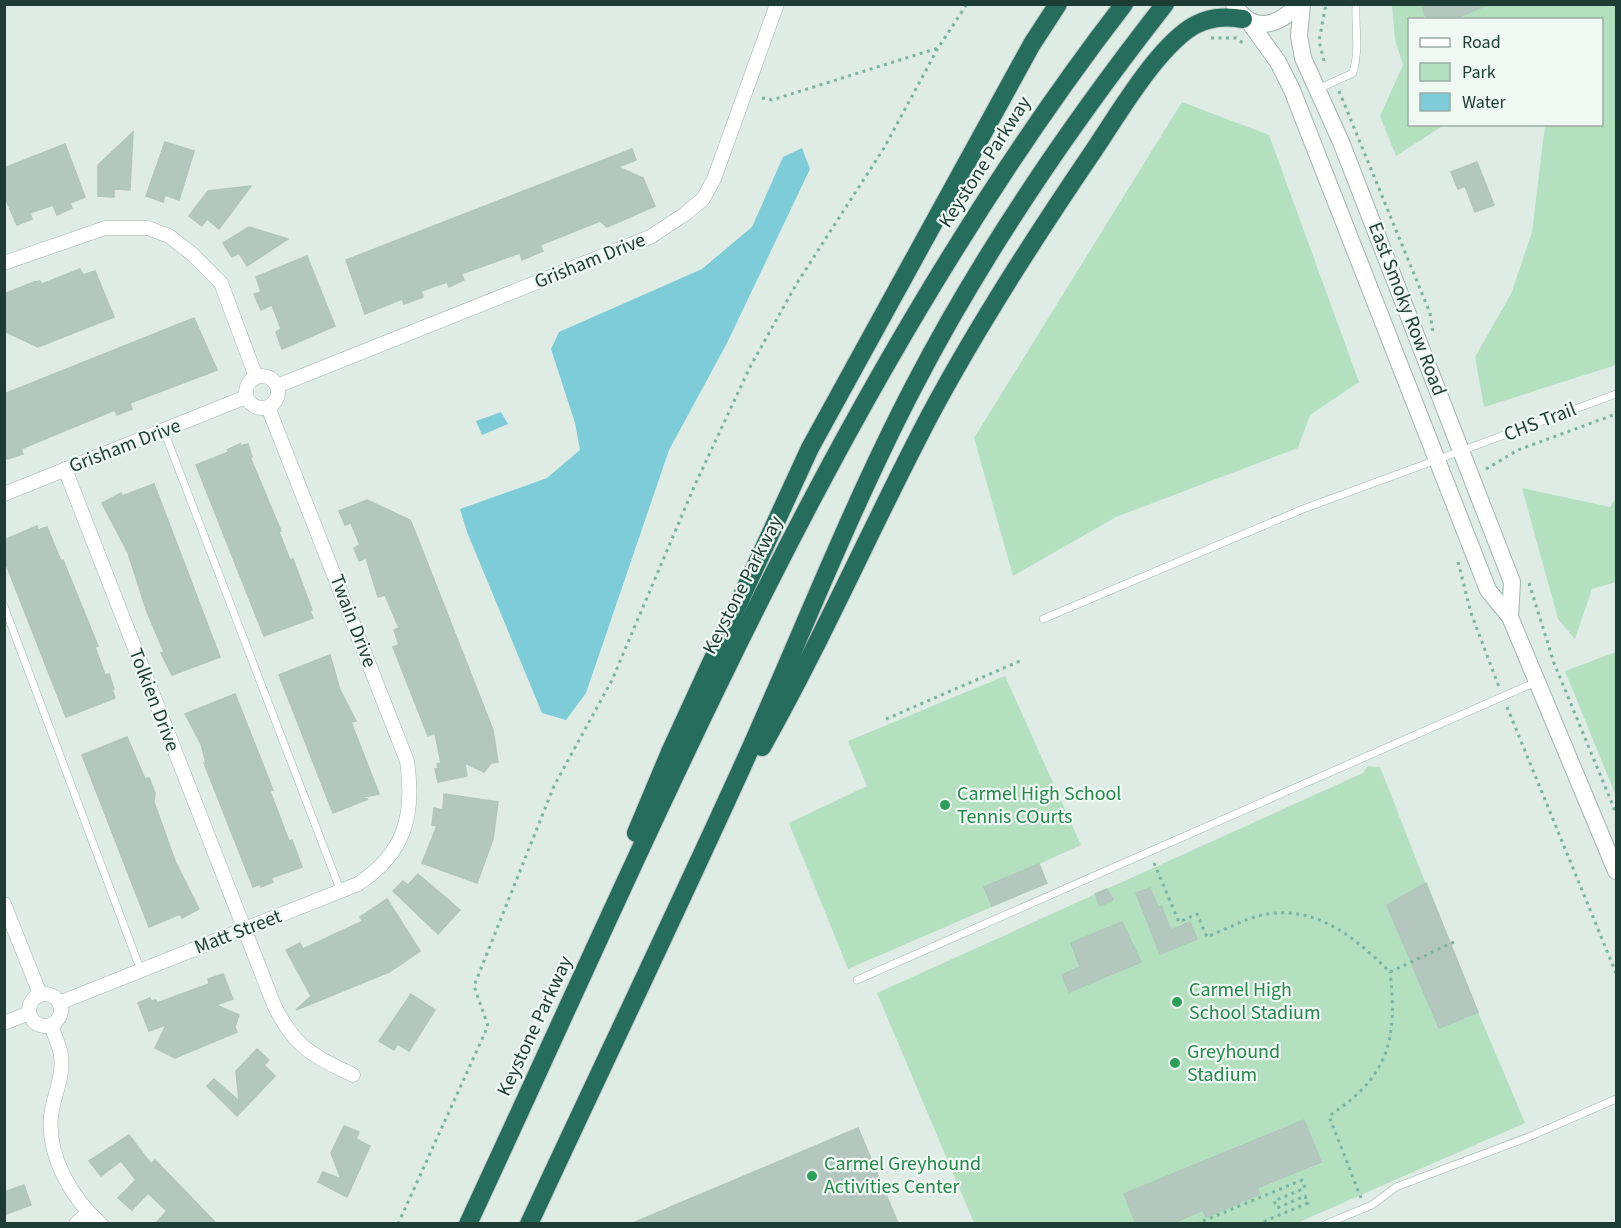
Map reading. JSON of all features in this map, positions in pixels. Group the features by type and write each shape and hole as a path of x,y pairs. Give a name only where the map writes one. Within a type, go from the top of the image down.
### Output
{"highway":[{"path":"528,1094 670,752 805,458 847,376 1032,44 1058,4"},
{"name":"Keystone Parkway","path":"468,1224 732,657 857,415 1001,176 1124,4"},
{"path":"529,1224 696,867 875,464 928,358 988,257 1044,170 1165,4"},
{"path":"696,867 782,711 939,398 1037,234 1140,82 1173,43 1190,28 1205,20 1242,15"}],"street":[{"name":"Grisham Drive","path":"277,386 650,237 685,214 703,199 723,159 777,4"},
{"path":"1242,15 1274,22 1286,16 1300,4"},
{"name":"East Smoky Row Road","path":"1300,4 1300,46 1341,142 1512,582 1510,616"},
{"name":"East Smoky Row Road","path":"1242,15 1278,62 1296,99 1488,590 1510,616 1617,871"},
{"path":"4,263 105,228 148,228 170,236 221,283 256,377"},
{"path":"256,377 268,377 277,386 276,399 268,407 258,408 246,398 246,387 256,377"},
{"name":"Grisham Drive","path":"4,494 246,398"},
{"name":"Twain Drive","path":"268,407 407,761 410,807 400,838"},
{"name":"Tolkien Drive","path":"65,469 274,1005 295,1039 309,1053 353,1075"},
{"name":"Matt Street","path":"59,1003 341,892 376,872 390,856 400,838"},
{"path":"4,904 39,994"},
{"path":"39,994 50,994 59,1003 60,1015 51,1025 37,1024 29,1013 29,1005 39,994"},
{"path":"4,1023 29,1013"},
{"path":"51,1025 61,1057 59,1081 51,1116 56,1151 73,1194 88,1213 101,1224"},
{"path":"76,1224 88,1213"}],"lane":[{"path":"1318,89 1353,73 1358,54 1355,27 1356,4"},
{"name":"CHS Trail","path":"1043,619 1303,509 1617,394"},
{"path":"164,431 341,892"},
{"path":"4,606 141,970"},
{"path":"857,980 1537,681"},
{"path":"1326,1224 1372,1205 1396,1187 1617,1099"}],"path":[{"path":"398,1224 488,1026 474,986 554,786 612,680 694,487 750,367 797,283 884,148 938,48 967,4"},
{"path":"1319,50 1319,33 1326,4"},
{"path":"1211,38 1236,38 1251,52"},
{"path":"762,98 772,100 938,48"},
{"path":"1489,475 1486,469 1518,450 1617,414"},
{"path":"1456,555 1471,613 1496,680"},
{"path":"1527,578 1554,663 1617,813"},
{"path":"886,719 1020,661"},
{"path":"1509,713 1617,973"},
{"path":"1150,853 1179,921 1197,914 1206,937 1261,915 1291,912 1322,919 1349,934 1390,972 1393,996 1392,1027 1386,1054 1373,1080 1351,1102 1329,1116 1362,1199"},
{"path":"1390,972 1454,942"},
{"path":"1196,1224 1302,1180 1305,1188 1274,1201 1277,1208 1305,1196 1308,1203 1258,1224"}],"green space":[{"path":"1392,5 1616,5 1616,365 1484,407 1475,357 1511,294 1532,232 1545,126 1603,126 1603,18 1408,18 1408,126 1442,126 1396,156 1380,116 1403,65 1395,40"},
{"path":"1182,102 1269,135 1359,382 1310,415 1298,448 1116,517 1013,576 974,438"},
{"path":"1522,488 1610,507 1616,498 1616,582 1592,589 1575,639 1558,619"},
{"path":"1616,652 1616,796 1565,671"},
{"name":"Carmel High School Tennis COurts","path":"1005,676 1081,845 1039,864 1047,883 848,969 789,823 867,786 848,741"},
{"name":"Carmel High School Stadium","path":"1368,766 1380,767 1451,948 1525,1123 1297,1223 974,1223 877,993 1363,773"}],"water":[{"path":"802,148 810,169 727,343 669,450 586,693 566,720 542,713 467,532 460,509 547,478 580,450 575,423 551,349 559,332 702,269 752,227 783,157"},
{"path":"501,412 508,424 482,435 476,421"}],"building":[{"path":"1421,4 1487,4 1457,18 1426,18"},
{"path":"133,132 130,190 114,189 114,197 98,196 98,165"},
{"path":"165,142 194,151 179,200 165,195 163,202 146,196"},
{"path":"65,144 85,197 70,203 72,208 57,215 53,205 30,213 32,219 17,225 4,195 4,168"},
{"path":"632,149 636,160 618,167 643,178 655,206 607,227 600,221 540,245 543,251 522,260 520,253 461,274 464,280 449,287 447,282 421,291 423,297 404,304 402,299 365,314 346,260"},
{"path":"1477,162 1494,205 1475,212 1465,186 1458,189 1451,172"},
{"path":"251,186 219,229 207,219 202,226 189,216 208,191"},
{"path":"249,227 288,239 247,266 239,253 232,257 223,243"},
{"path":"307,256 335,326 282,349 276,332 281,329 272,305 261,310 254,294 261,292 256,277"},
{"path":"80,269 83,275 95,271 114,317 38,347 4,331 4,294 34,282 40,281 42,284"},
{"path":"194,318 217,370 130,403 132,409 117,415 115,410 21,449 23,454 7,459 4,452 4,394"},
{"path":"240,444 240,446 248,444 252,457 250,457 281,531 279,532 290,560 293,559 313,618 264,636 196,465 229,452 227,450"},
{"path":"154,484 220,657 172,675 161,653 164,652 147,612 128,553 102,503 121,493 122,496"},
{"path":"367,500 410,520 412,524 493,730 498,762 491,763 484,772 465,763 467,776 438,782 435,769 438,768 437,764 441,763 435,733 428,736 393,647 399,645 394,630 399,628 385,595 378,597 366,558 359,561 354,548 360,545 351,523 345,525 339,511"},
{"path":"37,526 38,530 47,527 61,561 63,560 98,646 95,647 105,675 109,674 114,689 112,690 115,698 66,717 4,559 4,540"},
{"path":"330,655 340,690 356,721 351,722 379,794 359,798 368,799 333,813 279,675"},
{"path":"235,694 273,790 270,791 289,841 292,840 302,867 271,878 273,882 261,887 260,884 253,887 204,763 206,763 201,744 185,714"},
{"path":"127,737 145,779 149,778 155,793 154,802 175,861 199,909 182,918 180,914 149,927 82,755"},
{"path":"444,794 498,802 493,839 477,883 422,863 437,826 432,825 434,808 443,810"},
{"path":"1039,864 1047,883 992,906 984,887"},
{"path":"418,874 460,910 438,934 393,891 403,881 408,885"},
{"path":"1426,883 1478,1012 1439,1028 1387,905"},
{"path":"1150,888 1171,930 1190,922 1197,939 1160,954 1136,893"},
{"path":"1107,889 1113,900 1100,906 1095,894"},
{"path":"387,899 420,951 389,972 296,1010 311,996 286,950 300,943 303,949 363,921 360,917"},
{"path":"1122,922 1141,962 1069,992 1062,975 1080,967 1071,943"},
{"path":"223,974 233,999 216,1005 239,1015 235,1027 237,1032 175,1058 155,1048 166,1025 149,1031 138,1003 150,998 151,1001 156,1000 157,1003 209,984 208,979"},
{"path":"411,994 435,1010 409,1051 398,1044 394,1050 379,1041"},
{"path":"257,1049 269,1060 264,1065 275,1076 237,1116 207,1086 214,1079 239,1101 236,1071"},
{"path":"1304,1120 1321,1162 1257,1188 1260,1194 1206,1217 1203,1210 1171,1224 1136,1224 1124,1194"},
{"path":"344,1126 359,1132 356,1139 370,1146 347,1197 318,1182 323,1172 341,1179 331,1153"},
{"name":"Carmel Greyhound Activities Center","path":"858,1128 898,1223 633,1223"},
{"path":"129,1135 151,1164 155,1160 217,1224 155,1224 167,1211 148,1193 132,1210 118,1198 136,1180 121,1161 101,1176 89,1161"},
{"path":"24,1185 31,1205 4,1215 4,1192"}],"place":[{"name":"Carmel High School Tennis COurts","path":"945,805"},
{"name":"Carmel High School Stadium","path":"1177,1002"},
{"name":"Greyhound Stadium","path":"1175,1063"},
{"name":"Carmel Greyhound Activities Center","path":"812,1176"}]}
